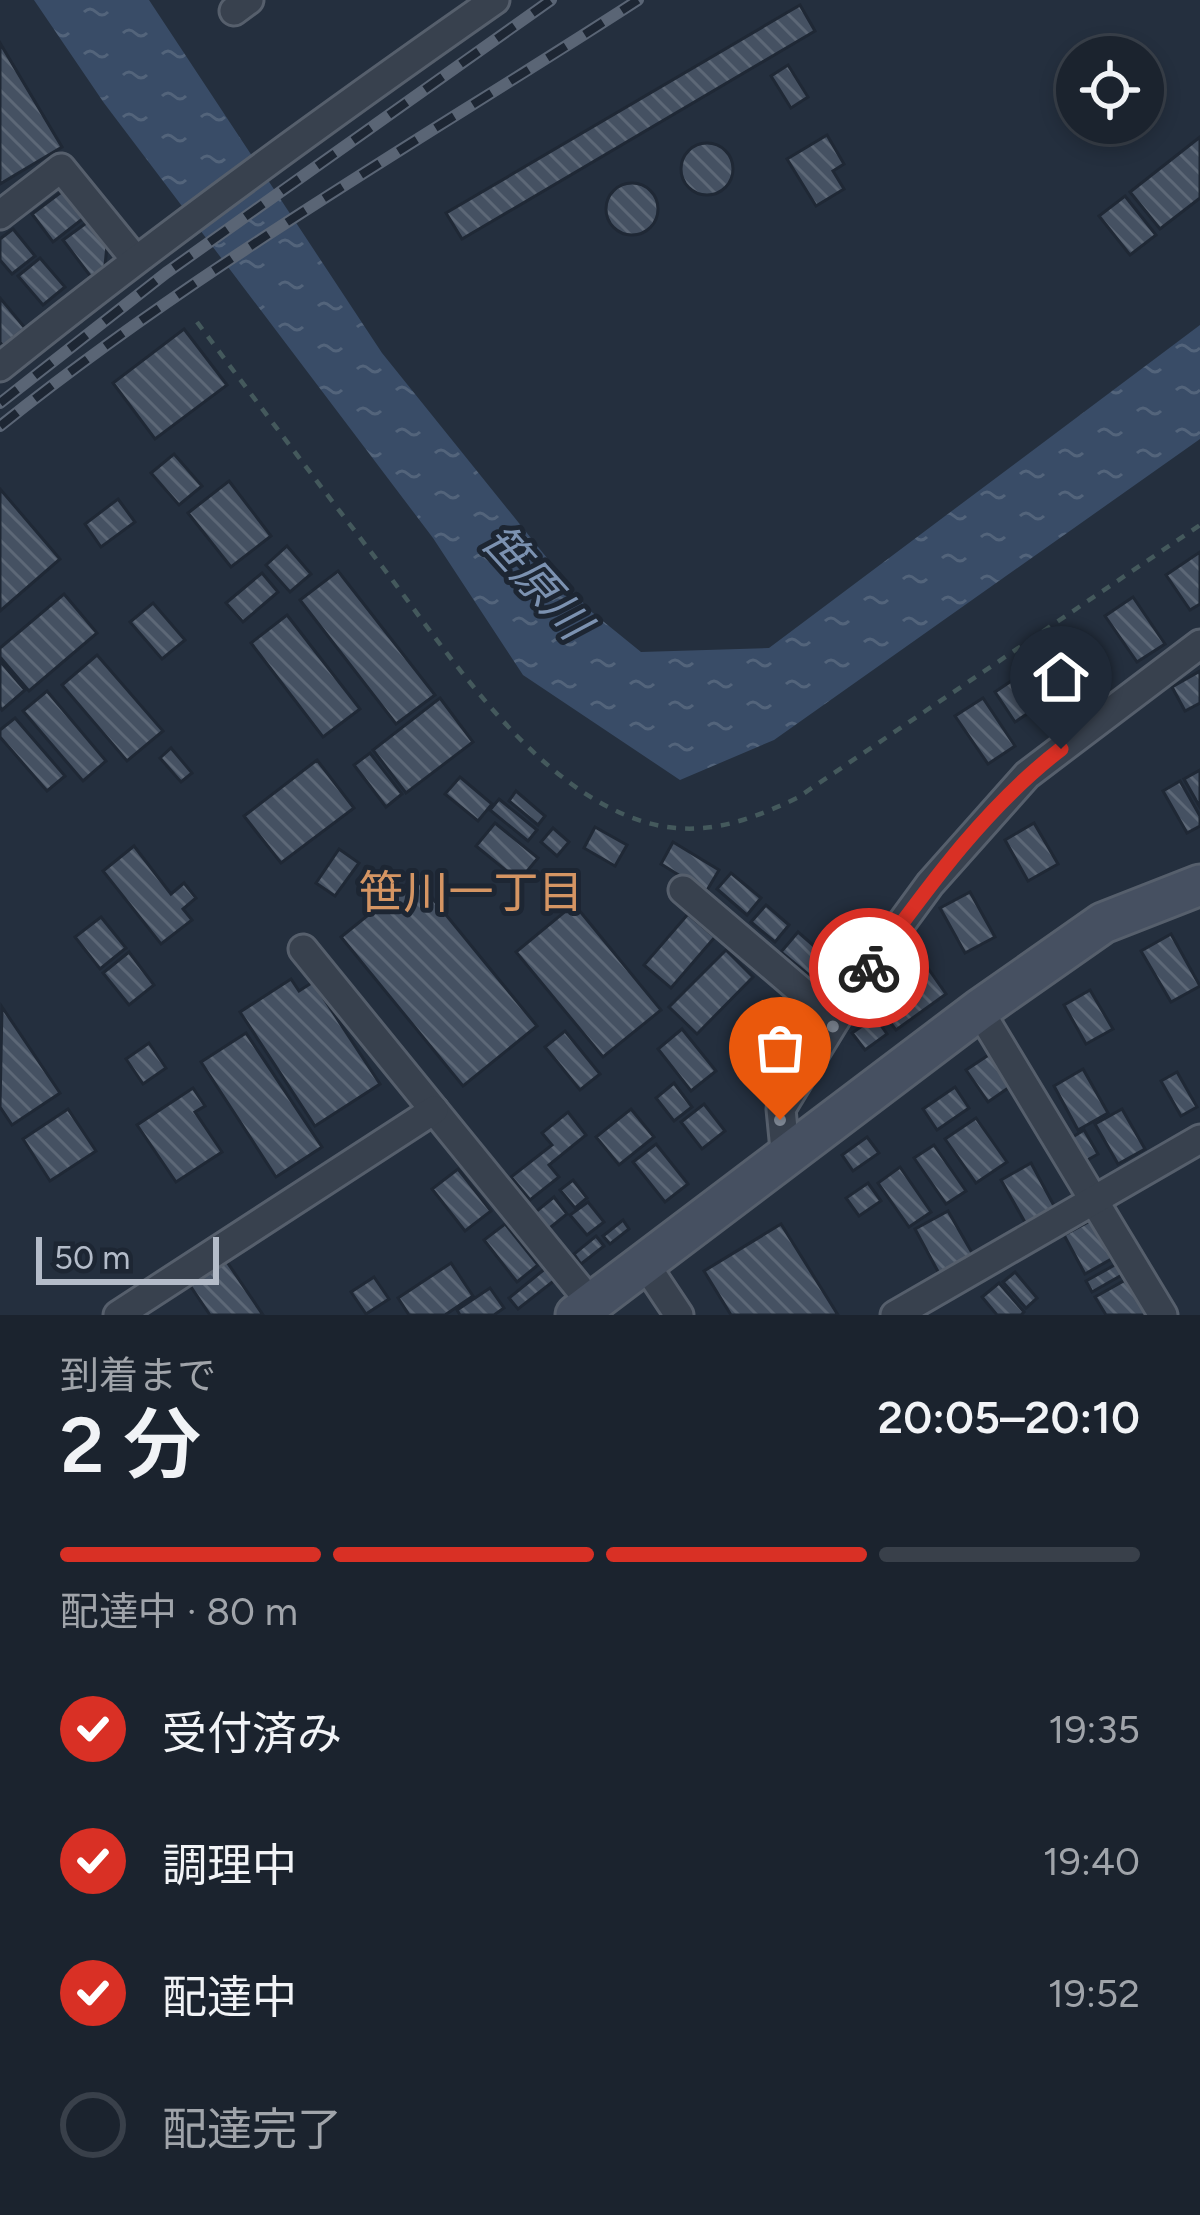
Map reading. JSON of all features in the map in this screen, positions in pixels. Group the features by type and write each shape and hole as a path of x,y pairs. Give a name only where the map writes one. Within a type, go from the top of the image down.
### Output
{"main road":[{"path":"584,1310 979,1010 1103,923 1200,885"}],"street":[{"path":"0,367 302,134 494,0"},
{"path":"0,215 62,168 142,255"},
{"path":"786,1160 782,1109 835,1020 930,884 1027,775 1200,644"},
{"path":"683,890 835,1020"},
{"path":"303,949 434,1110 584,1310"},
{"path":"979,1010 1163,1315"},
{"path":"118,1315 434,1110"},
{"path":"895,1315 1200,1139"},
{"path":"646,1264 680,1315"}],"path":[{"path":"197,322 476,691 568,786 625,815 657,824 711,828 744,823 797,798 1200,525"}],"water":[{"name":"笹原川","path":"34,0 149,0 382,353 588,609 641,652 769,648 1200,325 1200,439 774,740 680,780 523,675 433,538 104,103"}],"building":[{"path":"800,5 815,31 462,239 446,213"},
{"path":"0,43 62,147 0,184"},
{"path":"788,65 808,97 791,108 771,76"},
{"path":"827,135 844,164 833,171 844,189 816,206 787,159"},
{"path":"1200,137 1200,198 1160,229 1130,192"},
{"path":"707,143 725,151 733,169 725,187 707,195 689,187 681,169 689,151"},
{"path":"632,183 650,191 658,209 650,227 632,235 614,227 606,209 614,191"},
{"path":"64,190 85,217 53,242 32,214"},
{"path":"1125,196 1156,235 1130,255 1099,216"},
{"path":"89,221 107,245 105,266 91,277 63,240"},
{"path":"13,229 35,256 12,274 0,260 0,239"},
{"path":"40,258 65,287 43,305 18,276"},
{"path":"0,298 25,328 3,346 0,342"},
{"path":"184,329 227,385 155,439 113,383"},
{"path":"174,454 202,486 179,505 151,473"},
{"path":"229,481 271,536 231,567 188,513"},
{"path":"0,489 60,559 0,611"},
{"path":"118,499 135,522 101,547 85,524"},
{"path":"287,546 311,574 290,592 266,565"},
{"path":"1200,552 1200,604 1190,610 1166,575"},
{"path":"338,571 435,695 396,724 300,600"},
{"path":"262,573 278,592 243,622 226,603"},
{"path":"64,594 97,633 29,691 0,657 0,648"},
{"path":"1133,597 1165,644 1137,662 1105,616"},
{"path":"153,603 185,640 162,659 130,622"},
{"path":"287,615 360,709 323,737 251,643"},
{"path":"97,655 163,731 127,761 62,685"},
{"path":"0,661 25,690 2,710 0,707"},
{"path":"1200,671 1200,703 1185,711 1172,687"},
{"path":"1020,675 1040,705 1015,722 995,692"},
{"path":"47,691 106,761 83,781 23,711"},
{"path":"440,698 473,742 406,793 373,750"},
{"path":"983,698 1015,746 988,764 955,716"},
{"path":"15,718 65,776 47,791 0,737 0,730"},
{"path":"171,748 192,773 181,782 160,758"},
{"path":"370,753 402,794 386,807 354,765"},
{"path":"317,760 354,808 281,863 244,816"},
{"path":"1200,770 1200,807 1184,779"},
{"path":"460,777 492,804 478,821 445,794"},
{"path":"1180,781 1200,816 1200,826 1187,833 1163,791"},
{"path":"516,791 545,816 538,825 509,801"},
{"path":"499,799 537,830 528,841 490,810"},
{"path":"495,823 538,858 519,881 476,846"},
{"path":"1034,823 1058,864 1028,881 1005,840"},
{"path":"595,827 627,845 615,866 584,848"},
{"path":"553,828 569,842 557,856 541,842"},
{"path":"673,842 719,870 706,892 661,864"},
{"path":"134,846 171,894 184,883 196,898 183,909 192,920 161,944 103,871"},
{"path":"339,849 359,863 335,896 316,883"},
{"path":"731,873 761,898 747,915 717,889"},
{"path":"415,877 537,1026 463,1086 341,937"},
{"path":"970,892 995,937 965,953 940,908"},
{"path":"574,904 661,1010 603,1057 516,952"},
{"path":"766,905 789,925 775,942 751,922"},
{"path":"688,914 715,937 671,988 644,965"},
{"path":"101,917 126,948 100,969 75,937"},
{"path":"798,932 837,966 821,985 781,952"},
{"path":"1171,934 1200,986 1171,1002 1141,951"},
{"path":"726,950 753,977 697,1034 669,1007"},
{"path":"129,952 154,985 129,1005 103,973"},
{"path":"918,954 946,994 896,1030 874,1001 890,975"},
{"path":"291,979 299,991 313,982 380,1084 315,1126 240,1012"},
{"path":"1090,990 1113,1029 1086,1044 1064,1005"},
{"path":"2,1007 60,1093 12,1125 0,1107"},
{"path":"875,1017 887,1034 865,1050 852,1033"},
{"path":"682,1029 716,1071 691,1091 658,1049"},
{"path":"565,1031 600,1074 580,1090 545,1047"},
{"path":"246,1033 322,1147 276,1177 201,1062"},
{"path":"149,1043 166,1068 143,1084 126,1059"},
{"path":"990,1054 1011,1086 988,1102 966,1070"},
{"path":"1083,1069 1108,1113 1078,1130 1054,1086"},
{"path":"1177,1072 1197,1107 1181,1116 1161,1081"},
{"path":"674,1083 692,1107 674,1121 656,1098"},
{"path":"955,1087 969,1108 937,1130 923,1109"},
{"path":"193,1088 205,1106 195,1112 222,1152 176,1182 137,1125"},
{"path":"704,1104 725,1131 702,1149 681,1122"},
{"path":"68,1109 96,1151 50,1181 23,1139"},
{"path":"631,1109 654,1137 619,1165 596,1137"},
{"path":"1122,1109 1145,1149 1118,1164 1095,1124"},
{"path":"568,1112 586,1135 549,1165 559,1177 530,1200 511,1177 552,1145 542,1133"},
{"path":"976,1118 1007,1162 976,1183 945,1139"},
{"path":"1084,1130 1098,1154 1084,1162 1071,1138"},
{"path":"867,1137 879,1153 853,1171 842,1155"},
{"path":"656,1144 688,1184 665,1202 633,1162"},
{"path":"934,1145 966,1191 946,1204 914,1158"},
{"path":"1031,1163 1059,1215 1030,1231 1001,1180"},
{"path":"900,1167 931,1212 909,1227 878,1183"},
{"path":"458,1169 491,1211 465,1231 432,1189"},
{"path":"573,1180 587,1198 575,1208 560,1190"},
{"path":"868,1183 881,1201 859,1216 846,1198"},
{"path":"554,1197 567,1214 546,1231 533,1214"},
{"path":"588,1202 604,1222 587,1235 570,1215"},
{"path":"948,1211 975,1258 941,1277 915,1229"},
{"path":"623,1220 629,1229 610,1244 603,1236"},
{"path":"1092,1220 1113,1258 1085,1274 1064,1235"},
{"path":"505,1224 538,1265 517,1282 484,1240"},
{"path":"781,1224 838,1315 731,1315 704,1271"},
{"path":"596,1236 604,1246 581,1264 574,1254"},
{"path":"225,1259 263,1315 210,1315 189,1284"},
{"path":"1120,1262 1127,1272 1092,1292 1086,1281"},
{"path":"451,1263 473,1296 445,1315 409,1315 398,1298"},
{"path":"546,1268 555,1280 518,1309 509,1298"},
{"path":"1015,1272 1037,1298 1026,1308 1003,1282"},
{"path":"374,1277 389,1299 366,1314 351,1292"},
{"path":"1129,1278 1150,1315 1106,1315 1095,1297"},
{"path":"999,1283 1024,1312 1021,1315 997,1315 982,1297"},
{"path":"490,1288 504,1308 494,1315 460,1315 457,1310"}],"railway":[{"path":"0,403 166,273 551,0"},
{"path":"0,426 233,258 638,0"}],"way so far":[{"path":"780,1120 782,1109 869,968"}],"district":[{"name":"笹川一丁目","path":"471,892"}],"route":[{"path":"869,968 930,884 1027,775 1061,749"}]}
